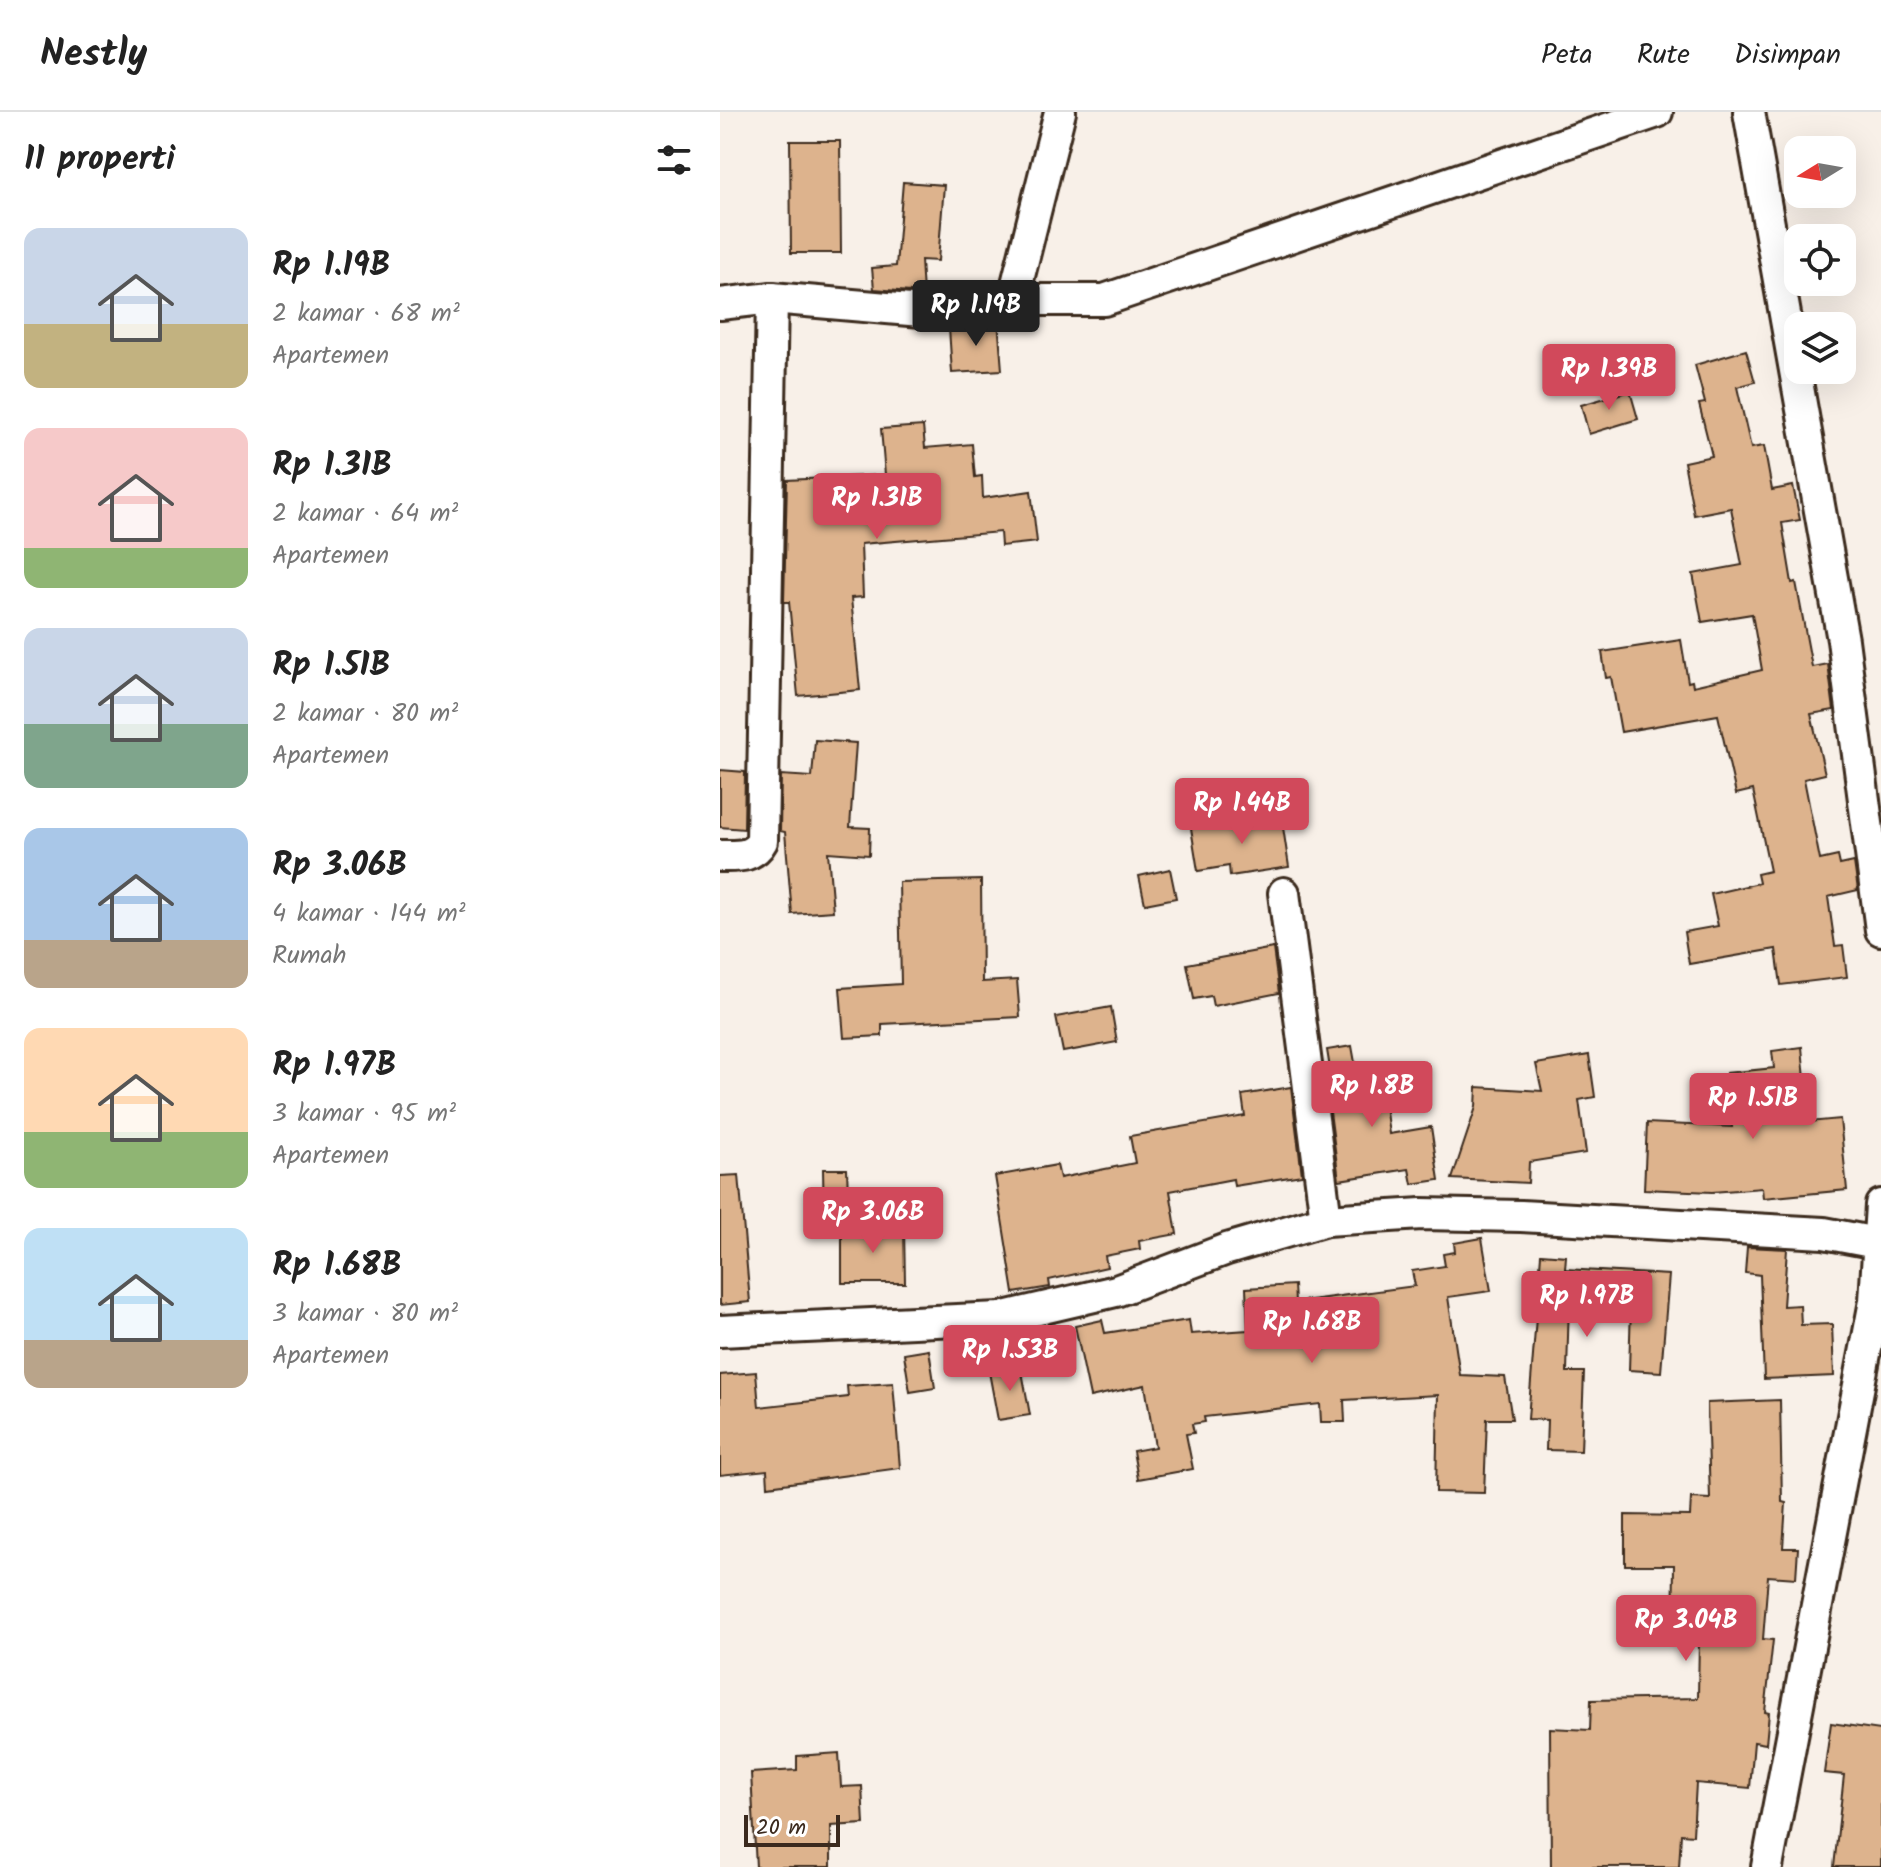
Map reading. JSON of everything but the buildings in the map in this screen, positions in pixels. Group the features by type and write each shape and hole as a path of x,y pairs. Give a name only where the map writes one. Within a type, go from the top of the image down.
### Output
{"street":[{"path":"1013,300 1060,112"},
{"path":"720,304 772,298 933,312 1013,300 1104,300 1657,112"},
{"path":"1749,112 1843,640 1881,930"},
{"path":"720,856 749,854 757,851 762,841 772,298"},
{"path":"1284,893 1326,1220"},
{"path":"1767,1867 1875,1301 1881,1205"},
{"path":"720,1331 1000,1318 1116,1291 1227,1249 1326,1220 1422,1214 1521,1216 1824,1233 1877,1243"}]}
